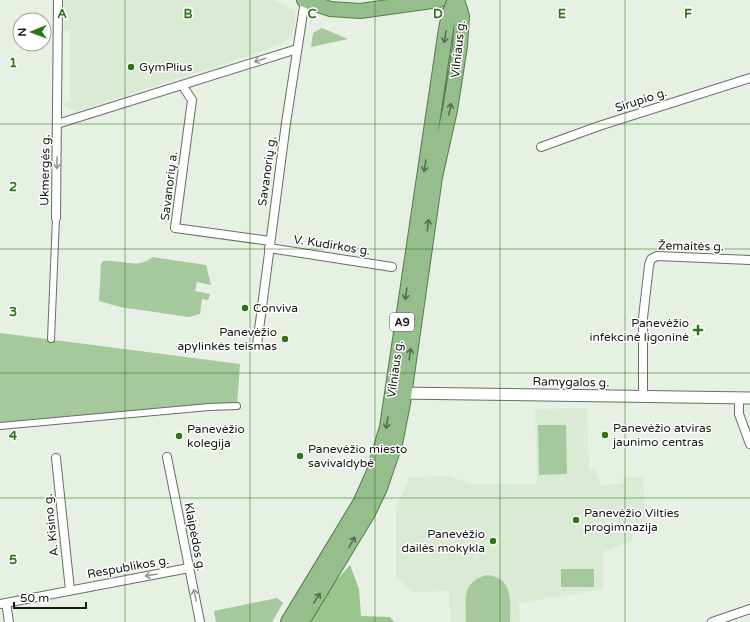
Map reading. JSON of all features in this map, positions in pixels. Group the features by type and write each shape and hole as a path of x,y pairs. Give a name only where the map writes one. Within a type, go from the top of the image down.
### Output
{"highway":[{"path":"305,0 330,9 360,11 439,0"},
{"name":"Vilniaus g.","path":"302,622 348,549 374,501 395,444 398,393 446,29 449,14 456,0"},
{"name":"Vilniaus g.","path":"288,622 360,503 373,474 398,393"}],"main road":[{"name":"Ramygalos g.","path":"398,393 750,398"}],"street":[{"name":"Ukmergės g.","path":"51,339 56,218 58,0"},
{"name":"Savanorių g.","path":"257,345 269,244 305,0"},
{"path":"57,124 297,49"},
{"name":"Sirupio g.","path":"541,147 599,126 750,78"},
{"name":"Savanorių a.","path":"182,85 192,100 175,228 269,244"},
{"name":"V. Kudirkos g.","path":"269,244 392,267"},
{"name":"Žemaitės g.","path":"643,397 643,318 651,259 657,256 750,260"},
{"path":"739,398 739,414 750,444"},
{"path":"0,426 209,407 237,406"},
{"name":"Klaipėdos g.","path":"167,456 200,622"},
{"name":"A. Kisino g.","path":"56,458 70,590"},
{"name":"Respublikos g.","path":"3,604 189,568"},
{"path":"3,604 9,622"},
{"path":"712,622 750,609"}],"shaded area":[{"path":"64,0 274,0 295,11 295,22 292,34 285,41 264,51 77,111 66,107 64,102 70,101 70,31 64,31"},
{"name":"Panevėžio Vilties progimnazija","path":"587,408 589,469 595,470 601,485 623,484 623,477 643,477 646,524 631,525 632,541 603,552 603,589 519,603 520,622 450,622 449,591 413,592 396,576 396,508 410,477 448,476 470,484 537,484 535,409"}],"green space":[{"path":"322,28 348,39 311,47 313,33"},
{"path":"152,257 206,265 211,285 197,282 195,291 210,294 208,300 202,299 200,314 189,317 120,307 99,301 101,264 103,261 141,263"},
{"path":"0,333 240,364 237,406 0,426"},
{"path":"538,425 566,425 567,474 539,475"},
{"path":"350,565 359,589 361,616 390,617 394,622 308,622 327,591"},
{"path":"561,569 594,569 594,587 561,587"},
{"path":"487,575 496,577 502,581 509,592 510,622 466,622 466,599 469,587 479,578"},
{"path":"277,598 283,603 272,622 216,622 214,611"}],"place":[{"name":"GymPlius","path":"131,67"},
{"name":"Conviva","path":"245,308"},
{"name":"Panevėžio infekcinė ligoninė","path":"698,330"},
{"name":"Panevėžio apylinkės teismas","path":"285,339"},
{"name":"Panevėžio atviras jaunimo centras","path":"605,435"},
{"name":"Panevėžio kolegija","path":"179,436"},
{"name":"Panevėžio miesto savivaldybė","path":"300,456"},
{"name":"Panevėžio Vilties progimnazija","path":"576,520"},
{"name":"Panevėžio dailės mokykla","path":"493,541"}]}
